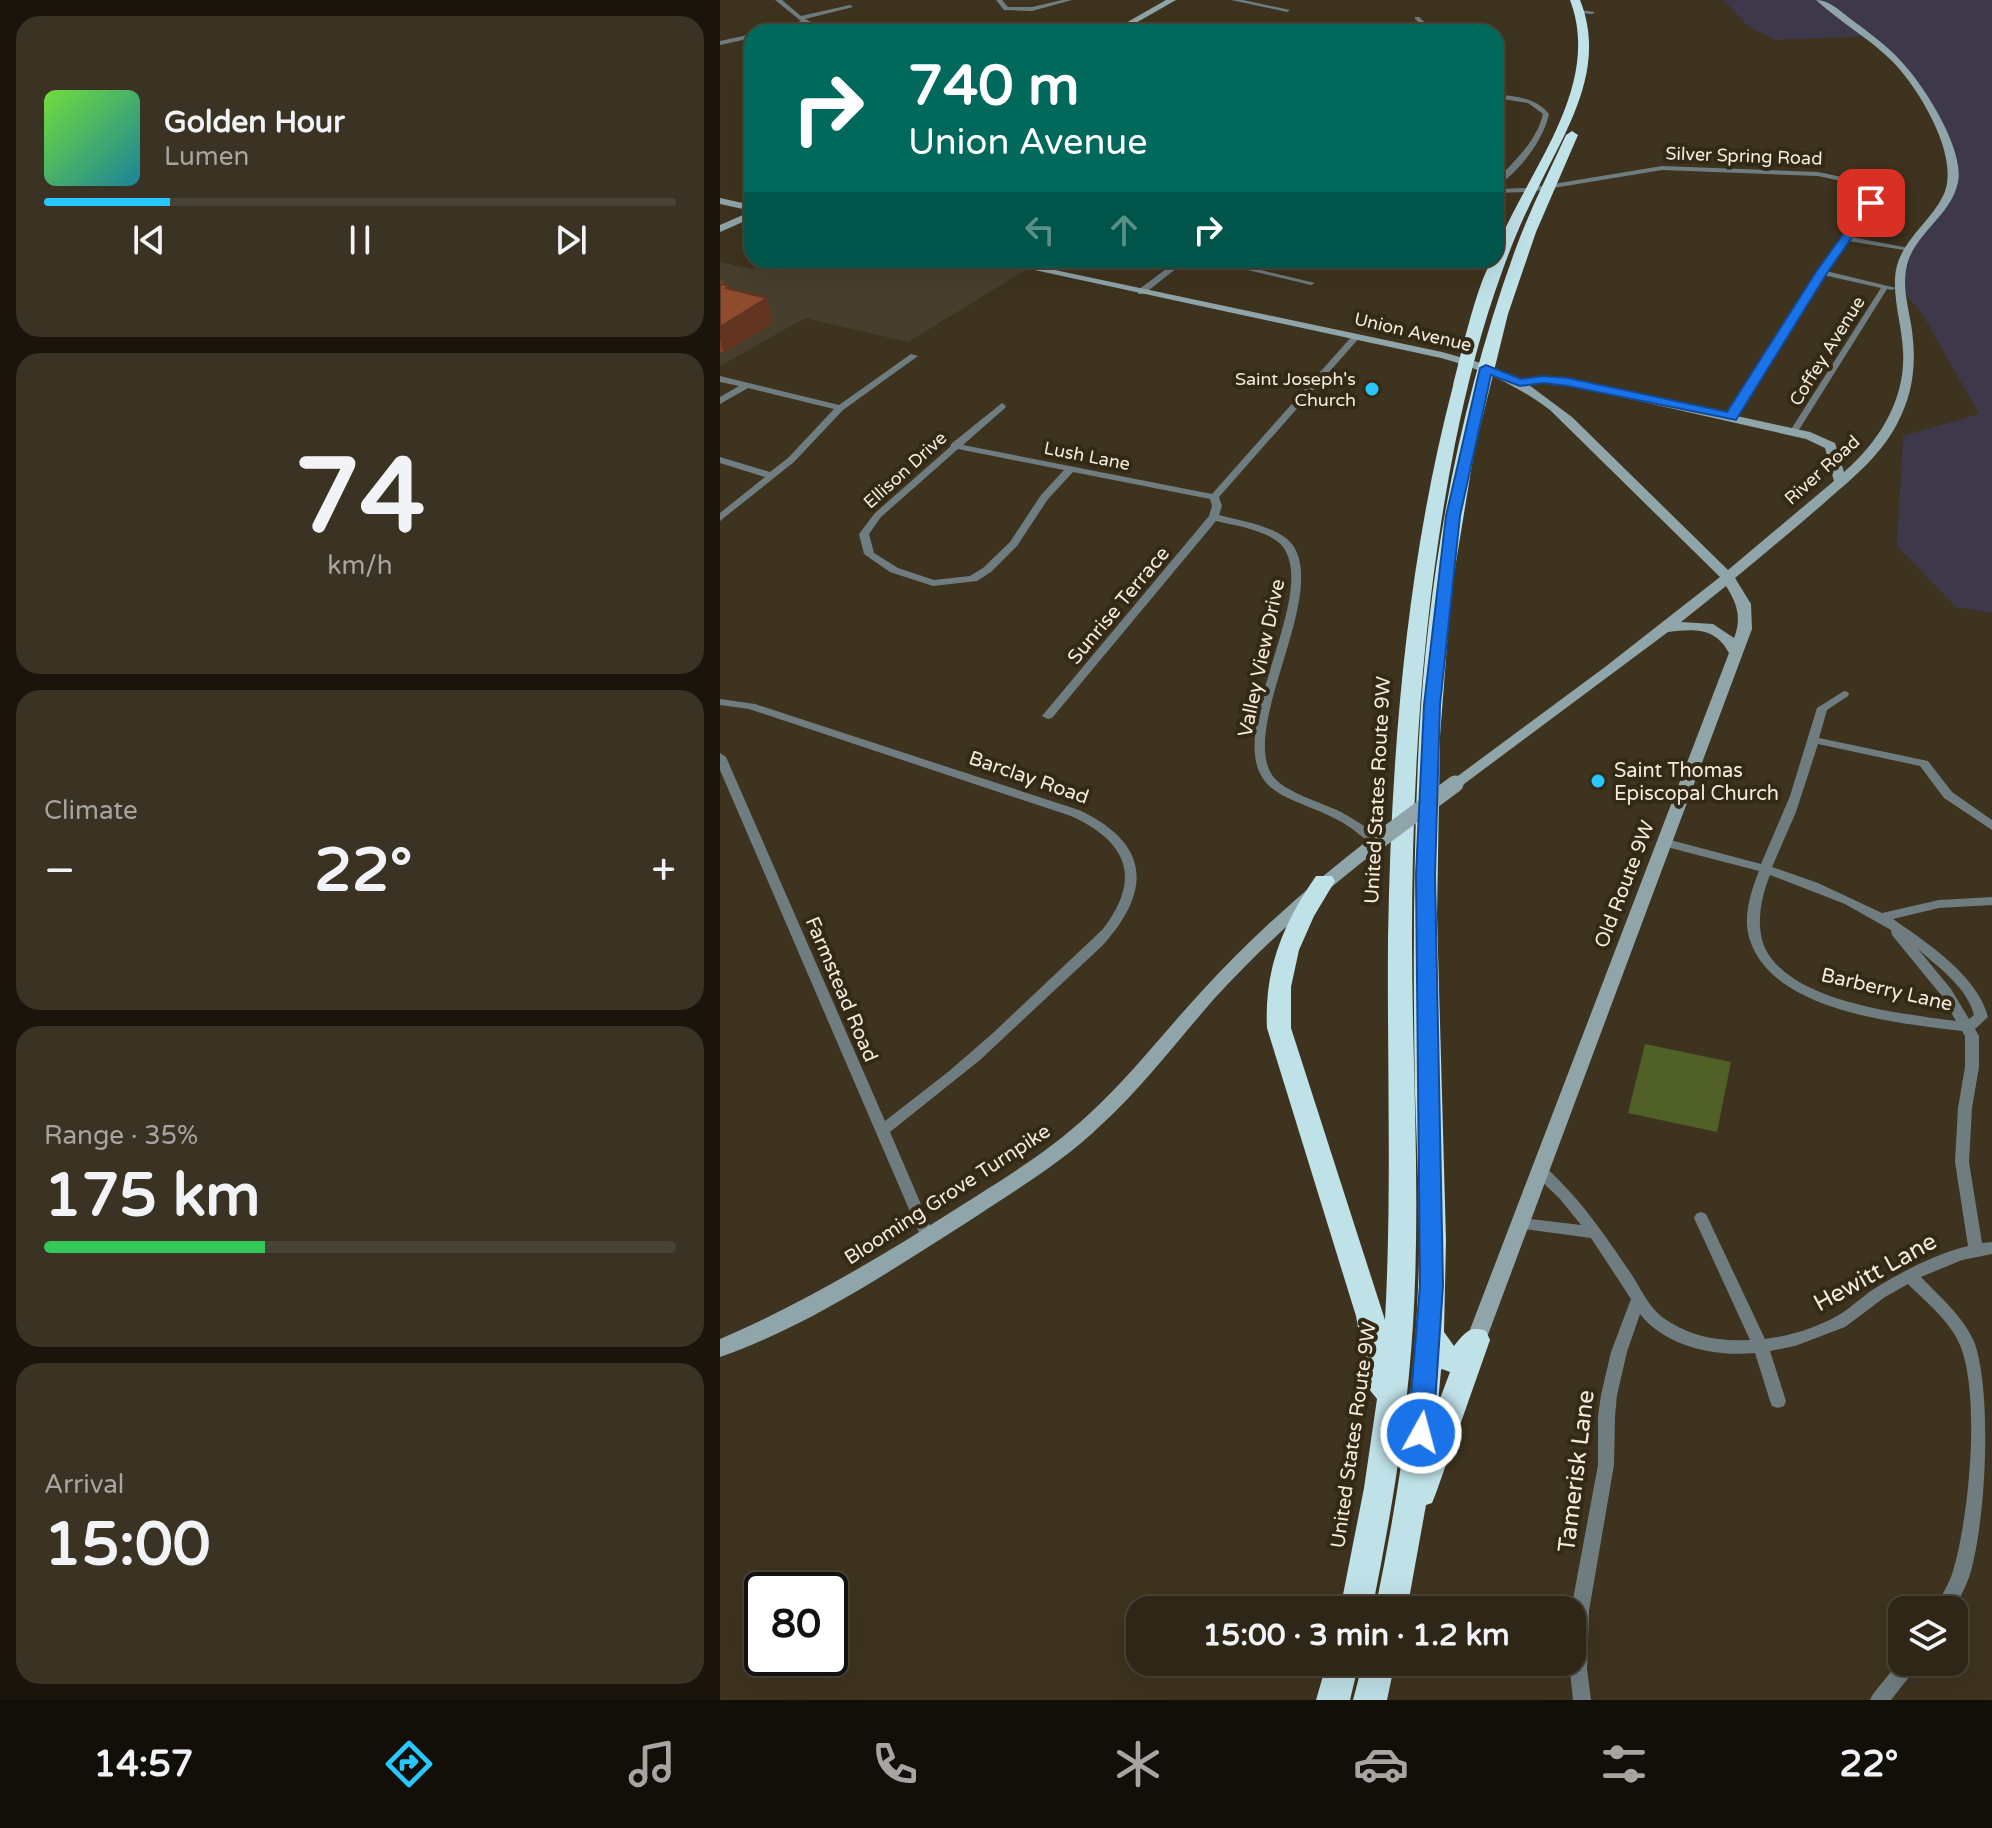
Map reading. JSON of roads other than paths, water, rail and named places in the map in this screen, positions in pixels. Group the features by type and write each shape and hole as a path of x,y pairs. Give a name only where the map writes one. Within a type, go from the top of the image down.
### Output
{"highway":[{"name":"United States Route 9W","path":"1504,252 1539,188 1580,81 1585,42 1583,6"},
{"name":"United States Route 9W","path":"1394,1596 1425,1408 1430,1331 1432,1226 1426,999 1426,818 1432,600 1440,482 1476,365 1498,268"},
{"name":"United States Route 9W","path":"1359,1596 1382,1474 1401,1284 1402,861 1409,716 1432,600"},
{"path":"1324,881 1289,938 1278,982 1278,1017 1284,1051 1377,1344 1385,1400 1382,1474"},
{"path":"1430,1331 1439,1352 1453,1361 1463,1357 1476,1340"},
{"path":"1406,1535 1476,1340"},
{"path":"1333,1700 1339,1676"},
{"path":"1370,1700 1376,1676"}],"street":[{"path":"778,0 812,24"},
{"path":"999,0 1006,9 1025,10 1069,0"},
{"path":"1130,24 1172,0"},
{"path":"1234,0 1287,10"},
{"name":"River Road","path":"1378,841 1580,696 1665,630 1841,483 1878,446 1907,385 1910,355 1900,301 1901,264 1948,196 1954,180 1952,158 1930,111 1900,65 1864,32 1820,0"},
{"path":"791,24 850,7"},
{"path":"1417,18 1423,24"},
{"path":"720,43 744,38"},
{"path":"1504,98 1539,106 1546,114 1539,136 1526,155 1504,177"},
{"name":"Silver Spring Road","path":"1504,190 1539,188 1662,168 1835,176 1863,184 1871,203 1846,238"},
{"path":"720,201 744,206"},
{"path":"720,229 744,218"},
{"path":"1731,417 1821,272 1846,238 1910,249"},
{"name":"Union Avenue","path":"1030,268 1476,365 1520,383 1543,379 1568,382 1794,431 1831,446 1841,483"},
{"path":"1141,292 1172,268"},
{"path":"1244,268 1311,283"},
{"path":"1821,272 1902,290"},
{"name":"Coffey Avenue","path":"1794,431 1885,287"},
{"path":"1214,517 1217,506 1214,497 1356,337"},
{"path":"720,518 809,444 840,408 914,356"},
{"path":"720,379 840,408"},
{"name":"Old Route 9W","path":"1476,1340 1745,629 1747,615 1743,601 1727,577 1555,407 1520,383"},
{"path":"720,401 747,385"},
{"name":"Ellison Drive","path":"1002,406 867,527 864,539 869,554 875,560 933,583 973,579 1014,544 1044,497 1070,470"},
{"name":"Lush Lane","path":"954,446 1214,497"},
{"path":"720,460 772,476"},
{"name":"Sunrise Terrace","path":"1048,716 1214,517"},
{"name":"Valley View Drive","path":"1214,517 1275,537 1288,546 1296,559 1297,588 1270,691 1259,752 1261,767 1275,784 1333,813 1378,841"},
{"path":"1665,630 1693,624 1711,628 1725,635 1735,651"},
{"name":"Barberry Lane","path":"1844,694 1822,708 1796,798 1767,868 1755,915 1758,948 1770,967 1794,985 1838,1003 1968,1027"},
{"name":"Barclay Road","path":"720,702 751,706 1075,813 1098,822 1115,835 1126,851 1130,866 1126,900 1100,940 988,1048 943,1086 882,1130"},
{"path":"1813,740 1924,763 1948,795 1992,826"},
{"name":"Farmstead Road","path":"720,757 928,1237"},
{"name":"Blooming Grove Turnpike","path":"720,1348 784,1319 928,1237 1046,1159 1092,1122 1140,1074 1250,950 1324,881 1378,841"},
{"path":"1663,842 1767,868 1884,917 1946,992 1972,1036 1972,1067 1965,1108 1962,1162 1984,1249"},
{"path":"1884,917 1939,904 1992,901"},
{"name":"Hewitt Lane","path":"1540,1171 1562,1189 1596,1233 1653,1318 1678,1336 1711,1346 1760,1345 1803,1336 1843,1320 1879,1294 1947,1257 1984,1249"},
{"path":"1701,1218 1760,1345 1778,1401"},
{"path":"1521,1224 1596,1233"},
{"path":"1911,1277 1958,1326 1968,1347 1976,1380 1977,1482 1969,1543 1961,1575 1950,1596"},
{"name":"Tamerisk Lane","path":"1582,1700 1575,1666 1576,1626 1606,1464 1607,1411 1615,1365 1639,1298"},
{"path":"1879,1700 1899,1676"}],"place":[{"name":"Saint Joseph's Church","path":"1372,389"},
{"name":"Saint Thomas Episcopal Church","path":"1598,781"}]}
